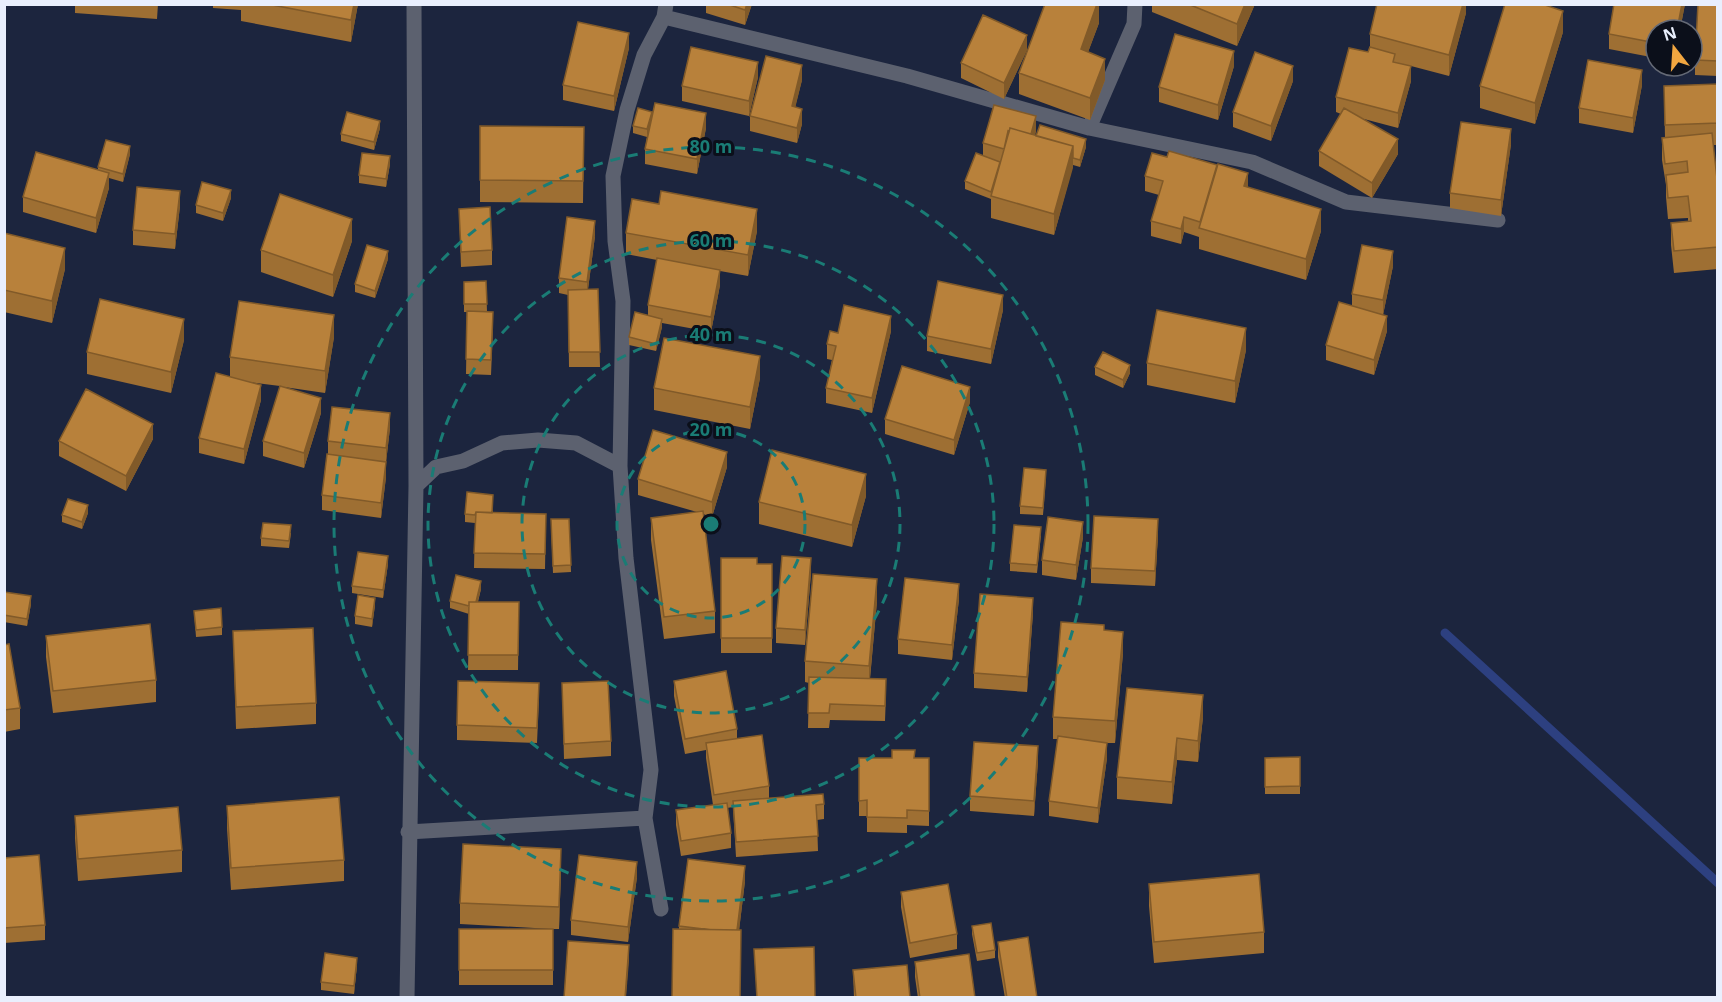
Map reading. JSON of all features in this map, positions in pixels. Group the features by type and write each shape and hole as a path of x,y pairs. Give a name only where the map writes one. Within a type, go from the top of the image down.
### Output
{"street":[{"path":"406,998 416,486 414,4"},
{"path":"1089,128 1134,24 1135,4"},
{"path":"661,909 645,818 651,770 626,558 620,466 623,301 615,241 613,176 627,110 644,55 665,11 908,76 1089,128 1252,162 1346,202 1498,220"},
{"path":"416,486 436,467 463,461 502,443 538,441 576,443 620,466"},
{"path":"408,832 645,818"}],"building":[{"path":"267,4 354,4 351,20"},
{"path":"727,4 747,4 745,10"},
{"path":"1045,4 1097,4 1081,49 1105,59 1090,98 1019,73"},
{"path":"1188,4 1245,4 1237,24"},
{"path":"1377,4 1463,4 1449,55 1370,34"},
{"path":"1505,4 1542,4 1563,11 1535,103 1480,86"},
{"path":"1614,4 1682,4 1679,18 1644,18 1644,41 1609,34"},
{"path":"1698,4 1718,4 1718,61 1704,60 1704,18 1697,18"},
{"path":"983,15 1027,35 1004,83 961,63"},
{"path":"578,22 629,33 614,96 563,85"},
{"path":"1175,34 1234,51 1218,105 1159,87"},
{"path":"691,47 758,62 749,101 682,86"},
{"path":"1370,47 1395,54 1393,62 1411,66 1398,113 1336,97 1349,48 1368,52"},
{"path":"1255,52 1293,66 1271,126 1233,112"},
{"path":"766,56 802,65 792,106 802,109 797,128 750,116"},
{"path":"1588,60 1642,70 1633,118 1579,108"},
{"path":"1718,84 1718,123 1665,125 1664,86"},
{"path":"655,103 706,113 697,159 645,149"},
{"path":"994,105 1036,116 1031,134 1010,128 1004,149 983,143"},
{"path":"638,108 652,112 647,129 633,126"},
{"path":"1344,108 1398,139 1372,183 1319,151"},
{"path":"347,112 380,121 374,142 341,134"},
{"path":"1461,122 1511,129 1501,200 1450,193"},
{"path":"1040,125 1086,139 1080,160 1073,158 1073,146 1036,136"},
{"path":"480,126 584,127 583,181 480,180"},
{"path":"1010,128 1073,146 1054,214 991,196"},
{"path":"1712,133 1718,188 1718,247 1674,251 1671,223 1691,221 1688,196 1668,198 1666,175 1688,172 1687,161 1665,164 1662,138"},
{"path":"106,140 130,146 123,174 98,167"},
{"path":"1169,151 1217,165 1200,222 1184,217 1181,229 1151,221 1163,181 1145,176 1152,153 1167,157"},
{"path":"36,152 109,173 96,218 23,197"},
{"path":"362,153 390,156 386,179 359,175"},
{"path":"976,153 1000,162 991,192 965,181"},
{"path":"1218,164 1248,173 1244,186 1321,209 1306,259 1199,228"},
{"path":"202,182 231,190 223,213 196,205"},
{"path":"137,187 180,191 175,234 133,230"},
{"path":"661,191 757,209 748,255 626,233 632,199 659,204"},
{"path":"280,194 352,219 333,275 261,250"},
{"path":"490,207 492,250 461,252 459,209"},
{"path":"567,217 595,221 587,282 559,278"},
{"path":"4,233 65,248 52,301 4,290"},
{"path":"367,245 388,251 375,291 355,284"},
{"path":"1362,245 1393,251 1383,300 1352,294"},
{"path":"657,258 720,270 711,317 648,305"},
{"path":"486,281 487,304 464,304 464,282"},
{"path":"938,281 1003,295 991,349 927,336"},
{"path":"598,289 600,352 569,352 568,290"},
{"path":"100,299 184,319 171,372 87,352"},
{"path":"239,301 334,315 325,371 230,357"},
{"path":"1339,302 1387,316 1374,360 1326,345"},
{"path":"844,305 891,316 872,398 826,388 836,346 827,344 830,331 838,333"},
{"path":"1157,310 1246,328 1235,381 1147,363"},
{"path":"467,311 493,312 491,360 466,359"},
{"path":"635,312 662,319 656,344 629,337"},
{"path":"664,338 760,356 750,407 654,388"},
{"path":"1103,352 1130,365 1123,380 1095,367"},
{"path":"902,366 970,387 954,440 885,419"},
{"path":"216,373 261,385 244,449 199,438"},
{"path":"280,386 321,398 304,453 263,441"},
{"path":"86,389 153,424 126,476 59,441"},
{"path":"332,407 390,413 386,448 328,441"},
{"path":"653,430 727,452 712,502 638,479"},
{"path":"772,450 866,474 852,525 759,502"},
{"path":"327,454 386,462 381,503 322,495"},
{"path":"1024,468 1046,470 1043,508 1020,506"},
{"path":"467,492 493,495 492,513 465,514"},
{"path":"68,499 88,505 82,522 62,515"},
{"path":"703,511 715,611 664,617 651,518"},
{"path":"476,512 546,514 545,554 474,553"},
{"path":"1094,516 1158,519 1155,571 1091,568"},
{"path":"1048,517 1083,522 1076,565 1042,560"},
{"path":"551,519 569,519 571,565 553,566"},
{"path":"263,523 291,525 289,541 261,538"},
{"path":"1014,525 1041,527 1037,565 1010,563"},
{"path":"358,552 388,556 383,590 352,586"},
{"path":"782,556 811,558 805,630 776,628"},
{"path":"721,558 757,558 757,564 772,564 772,638 721,638"},
{"path":"813,574 877,579 869,666 805,661"},
{"path":"456,575 481,581 476,602 469,602 469,606 450,601"},
{"path":"905,578 959,584 952,645 898,639"},
{"path":"4,592 31,596 27,619 4,615"},
{"path":"980,594 1033,598 1027,677 974,673"},
{"path":"358,595 375,598 372,619 355,616"},
{"path":"469,602 519,602 518,655 468,655"},
{"path":"221,608 222,627 196,630 194,611"},
{"path":"1061,622 1104,625 1104,630 1123,632 1115,721 1053,717"},
{"path":"150,624 156,680 53,691 46,636"},
{"path":"313,628 316,703 236,707 233,631"},
{"path":"9,644 20,708 4,710 4,645"},
{"path":"726,671 737,729 685,739 674,681"},
{"path":"809,677 886,679 885,706 830,704 829,713 808,713"},
{"path":"458,681 539,683 537,728 457,725"},
{"path":"608,681 611,741 564,744 562,683"},
{"path":"1127,688 1203,695 1198,741 1177,738 1172,782 1117,777"},
{"path":"762,735 769,786 714,795 706,743"},
{"path":"1058,736 1107,743 1098,808 1049,801"},
{"path":"974,742 1038,746 1034,801 970,796"},
{"path":"892,750 915,750 914,758 929,758 929,811 907,810 907,818 867,817 867,800 859,801 859,758 892,758"},
{"path":"1300,757 1300,786 1265,787 1265,758"},
{"path":"823,794 824,804 816,805 818,836 736,842 733,801"},
{"path":"339,797 344,860 231,868 227,806"},
{"path":"727,803 731,833 681,841 676,810"},
{"path":"178,807 182,850 78,859 75,816"},
{"path":"463,844 561,849 559,907 460,903"},
{"path":"39,855 45,925 4,928 4,858"},
{"path":"579,855 637,862 628,927 571,920"},
{"path":"688,859 745,866 737,930 679,926"},
{"path":"1259,874 1264,932 1154,942 1149,884"},
{"path":"948,884 957,934 910,943 901,892"},
{"path":"991,923 995,950 977,953 972,926"},
{"path":"459,929 553,929 553,970 459,970"},
{"path":"673,929 741,930 740,998 672,998"},
{"path":"1028,937 1037,998 1007,998 998,942"},
{"path":"568,941 629,945 625,998 564,998"},
{"path":"814,947 815,998 757,998 754,949"},
{"path":"325,953 357,958 354,986 321,982"},
{"path":"969,954 975,998 920,998 915,962"},
{"path":"907,965 910,998 856,998 853,970"}],"waterway":[{"path":"1445,633 1718,883"}]}
